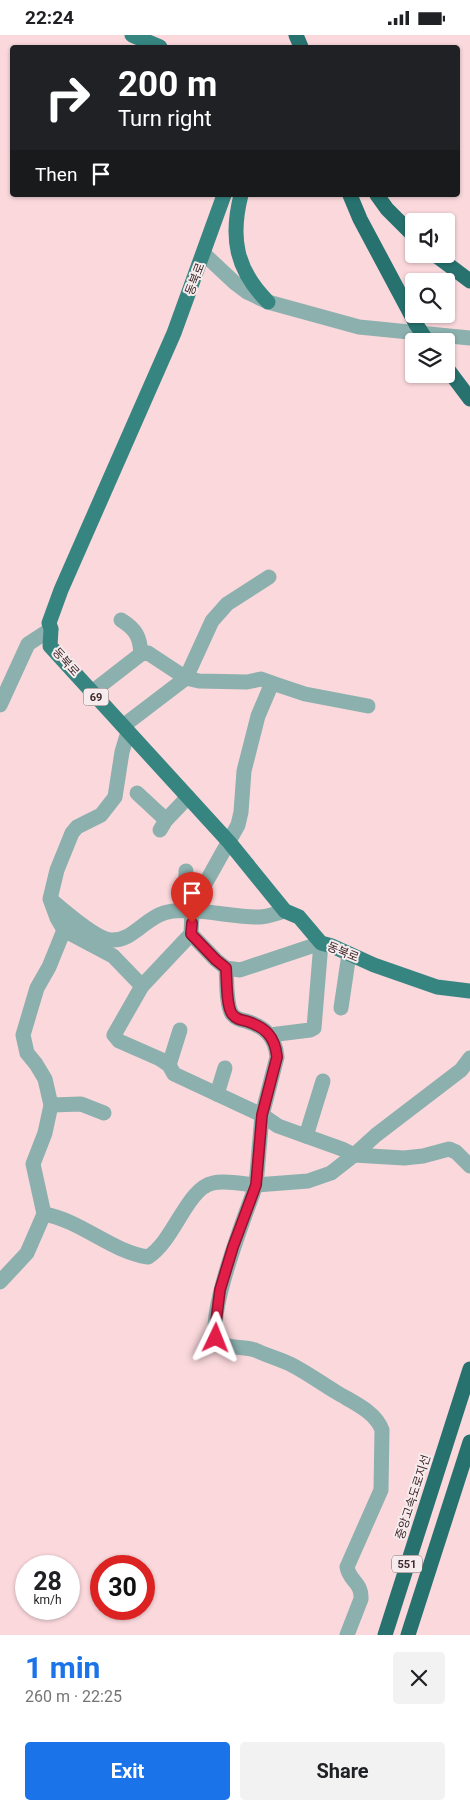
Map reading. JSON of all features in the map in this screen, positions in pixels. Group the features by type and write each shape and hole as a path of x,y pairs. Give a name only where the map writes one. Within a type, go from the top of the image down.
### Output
{"highway":[{"path":"351,197 360,219 422,333"},
{"path":"378,197 387,209 405,227"},
{"path":"446,263 470,281"},
{"path":"455,379 470,399"},
{"name":"중앙고속도로지선","path":"385,1635 470,1369"},
{"name":"551","path":"408,1635 470,1442"}],"main road":[{"path":"132,35 155,45"},
{"name":"동북로","path":"223,197 174,333 61,590 49,623 50,646 229,842 285,911 299,917 321,943 374,965 437,987 470,991"},
{"path":"241,197 235,226 237,251 246,274 259,294 268,302"}],"street":[{"path":"204,254 235,283 247,292 268,302 359,327 470,338"},
{"path":"142,986 113,956 64,930 50,899 57,869 72,833 77,827 101,815 115,797 125,729 186,679 212,621 227,605 270,577"},
{"path":"121,620 136,631 140,641 141,654"},
{"path":"0,705 28,644 50,629"},
{"path":"92,692 141,654 148,653 186,679 247,682 261,679 305,694 368,706"},
{"path":"189,911 238,825 241,812 244,771 258,716 272,683"},
{"path":"137,793 163,825 188,797"},
{"path":"186,871 191,934 226,968 240,970 321,943 314,1028 270,1035"},
{"path":"50,899 87,929 109,940 122,939 136,932 153,918 165,912 189,911 261,917 285,911"},
{"path":"0,1282 28,1253 44,1214 33,1164 45,1133 51,1105 45,1079 27,1053 23,1035 37,988 49,967 64,930"},
{"path":"191,934 142,986 114,1035 119,1041 160,1059 169,1065 174,1074 262,1115 278,1125 354,1155 404,1158 424,1156 449,1149 456,1152 470,1166"},
{"path":"341,1008 350,954"},
{"path":"226,968 231,1013 237,1019 257,1026 270,1035 277,1057 262,1115 256,1185 233,1247 220,1290 215,1329 216,1338 221,1343 252,1349 290,1364 367,1411 379,1422 382,1430 381,1490 347,1567 348,1573 360,1587 367,1603 347,1635"},
{"path":"169,1065 180,1030"},
{"path":"44,1214 62,1218 122,1250 148,1257 156,1252 166,1241 195,1194 204,1185 215,1182 256,1185 308,1181 331,1173 376,1135 461,1070 470,1058"},
{"path":"217,1094 225,1068"},
{"path":"306,1136 323,1081"},
{"path":"51,1105 81,1104 104,1113"}],"route":[{"path":"192,923 191,934 226,968 231,1013 237,1019 265,1030 270,1035 277,1057 262,1115 256,1185 233,1247 220,1290 215,1329 216,1338"}]}
